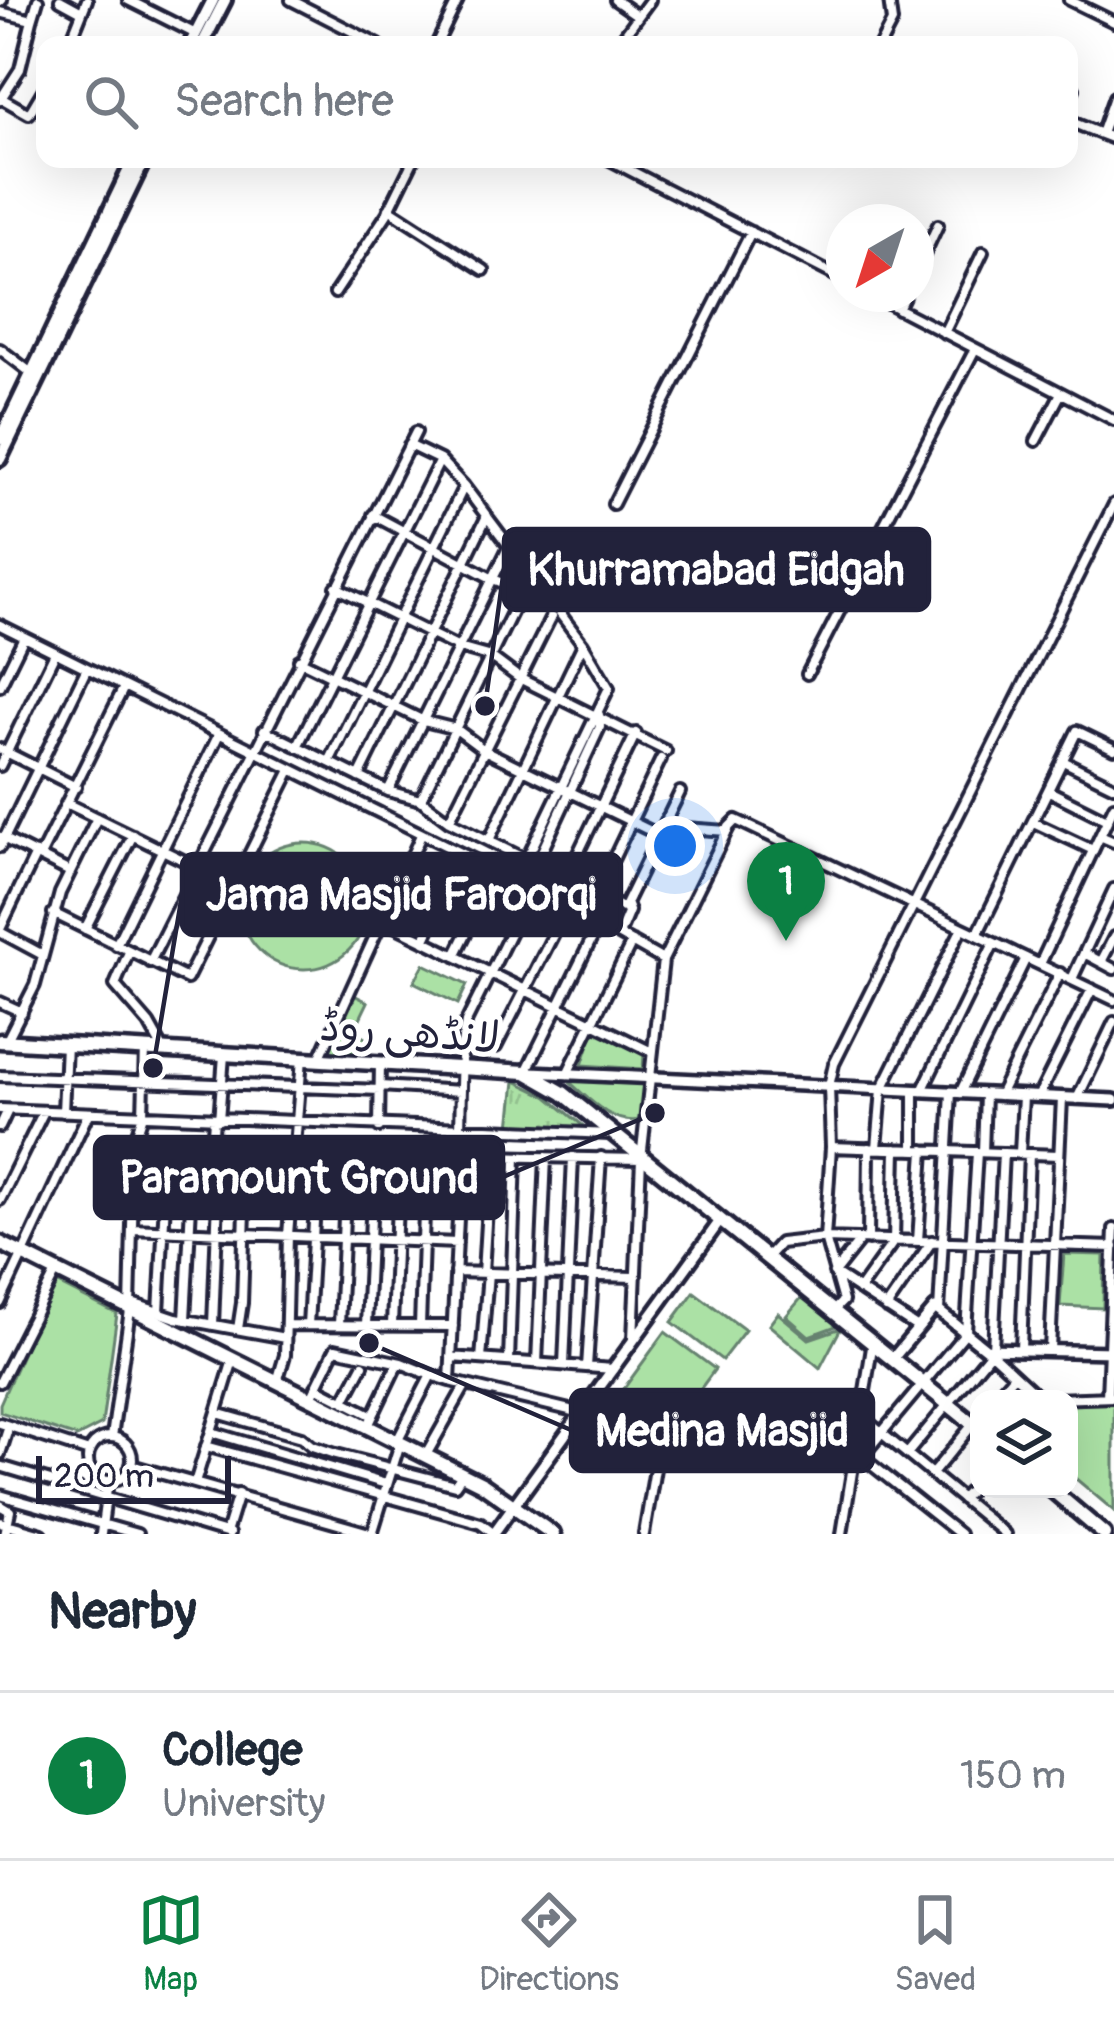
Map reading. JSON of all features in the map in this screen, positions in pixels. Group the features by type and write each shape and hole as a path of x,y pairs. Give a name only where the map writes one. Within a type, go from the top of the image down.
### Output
{"main road":[{"path":"198,36 213,0"},
{"path":"200,36 225,0"},
{"path":"0,439 130,168"},
{"path":"0,459 141,168"},
{"name":"لانڈھی روڈ","path":"3,1041 526,1072 563,1093 970,1418"},
{"path":"0,1243 277,1382 314,1393 370,1421 515,1505 553,1534"},
{"path":"1061,1498 1101,1533"}],"street":[{"path":"36,102 29,114 0,99 20,69 38,0"},
{"path":"60,0 82,12"},
{"path":"73,36 87,0"},
{"path":"128,0 188,36"},
{"path":"291,0 361,36"},
{"path":"440,36 458,0"},
{"path":"615,0 638,16"},
{"path":"624,36 650,0"},
{"path":"885,36 892,22 889,0"},
{"path":"1070,0 1114,22"},
{"path":"0,11 32,20"},
{"path":"1101,134 1114,97"},
{"path":"1078,125 1114,139"},
{"path":"334,293 389,209 410,168"},
{"path":"626,168 826,271"},
{"path":"389,209 484,269"},
{"path":"934,234 938,225"},
{"path":"613,504 751,232"},
{"path":"944,333 983,252"},
{"path":"904,312 1114,420"},
{"path":"0,349 30,372"},
{"path":"807,674 975,349"},
{"path":"1036,441 1061,393"},
{"path":"150,962 416,432"},
{"path":"410,445 440,460 464,486 583,644 609,688 599,715 600,727 531,861"},
{"path":"298,747 440,460"},
{"path":"329,763 464,486"},
{"path":"835,1309 843,1300 825,1238 831,1147 829,1086 834,1064 1114,504"},
{"path":"373,514 493,579 552,602"},
{"path":"358,777 487,516"},
{"path":"388,791 510,544"},
{"path":"336,587 459,648 491,657 520,678 635,734 664,755 586,916"},
{"path":"421,800 523,590"},
{"path":"449,821 551,617"},
{"path":"0,625 568,906 663,960"},
{"path":"0,686 24,637"},
{"path":"489,840 583,644"},
{"path":"0,766 3,751 55,652"},
{"path":"299,660 424,721 456,729 484,750 659,835"},
{"path":"70,872 2,840 87,668"},
{"path":"41,954 0,930 124,687"},
{"path":"460,1130 466,1022 491,974 559,788 590,722 599,715"},
{"path":"264,730 388,791 421,800 449,821 629,910"},
{"path":"977,935 1077,731 1114,749"},
{"path":"116,945 219,734"},
{"path":"566,878 635,734"},
{"path":"3,751 76,787"},
{"path":"1063,761 1114,786"},
{"path":"53,914 187,979 291,770"},
{"path":"1048,790 1108,820"},
{"path":"620,935 629,910 626,902 680,792"},
{"path":"68,804 234,885"},
{"path":"1040,964 1114,806"},
{"path":"3,1041 35,986 53,914 97,818"},
{"path":"634,1339 641,1159 663,960 736,820 1114,1000"},
{"path":"1034,822 1094,850"},
{"path":"659,835 670,827 727,831"},
{"path":"320,1058 422,835"},
{"path":"85,929 133,836"},
{"path":"1100,836 1114,842"},
{"path":"424,940 464,855"},
{"path":"455,956 496,871"},
{"path":"1072,979 1114,889"},
{"path":"496,1047 568,906"},
{"path":"382,920 652,1052"},
{"path":"599,924 526,1072 1114,1100"},
{"path":"834,1273 864,1240 882,1089 962,928"},
{"path":"1101,962 1114,937"},
{"path":"567,1074 632,942"},
{"path":"918,1241 918,1091 994,943"},
{"path":"129,952 116,985 164,1049"},
{"path":"1084,953 1114,969"},
{"path":"939,1311 956,1093 1026,958"},
{"path":"999,1095 1060,974"},
{"path":"1038,1096 1092,989"},
{"path":"0,1002 22,1012"},
{"path":"1077,1099 1114,1022"},
{"path":"63,1112 66,1044"},
{"path":"112,1437 130,1306 134,1142 142,1115 145,1048"},
{"path":"213,1325 217,1119 224,1052"},
{"path":"277,1382 285,1338 302,1056"},
{"path":"379,1127 380,1061"},
{"path":"0,1076 460,1091"},
{"path":"856,1460 966,1332 985,1094"},
{"path":"1021,1349 1023,1096"},
{"path":"1050,1350 1062,1098"},
{"path":"0,1126 4,1110 612,1134"},
{"path":"0,1200 44,1111"},
{"path":"0,1304 88,1114"},
{"path":"448,1130 460,1156 451,1382"},
{"path":"460,1156 475,1131"},
{"path":"134,1142 426,1156 641,1159"},
{"path":"159,1312 168,1144"},
{"path":"185,1320 194,1146"},
{"path":"831,1147 1059,1155"},
{"path":"238,1329 247,1149"},
{"path":"859,1290 894,1240 896,1149"},
{"path":"308,1325 318,1152"},
{"path":"338,1325 347,1153"},
{"path":"907,1454 990,1350 1003,1153"},
{"path":"366,1325 374,1154"},
{"path":"392,1325 399,1155"},
{"path":"420,1326 426,1156"},
{"path":"482,1359 490,1157"},
{"path":"509,1361 516,1157"},
{"path":"537,1363 546,1157"},
{"path":"563,1365 573,1157"},
{"path":"587,1367 601,1157"},
{"path":"206,1447 481,1523 494,1534 720,1221"},
{"path":"132,1228 457,1243"},
{"path":"1078,1398 1110,1397 1114,1229"},
{"path":"768,1256 780,1243 825,1238 1114,1247"},
{"path":"886,1308 932,1241"},
{"path":"0,1382 56,1272"},
{"path":"455,1272 634,1277"},
{"path":"834,1273 918,1328"},
{"path":"130,1306 285,1338"},
{"path":"894,1357 935,1308 990,1350 1031,1390"},
{"path":"286,1324 453,1326"},
{"path":"842,1534 873,1340"},
{"path":"0,1349 13,1356"},
{"path":"398,1363 370,1421 344,1401 314,1393 335,1349 398,1363 465,1386 740,1444"},
{"path":"990,1350 1111,1352"},
{"path":"452,1357 613,1369"},
{"path":"195,1483 233,1360"},
{"path":"344,1401 363,1365"},
{"path":"131,1465 238,1494 339,1529 373,1534 399,1441 431,1375"},
{"path":"1002,1390 1014,1375"},
{"path":"426,1455 465,1386"},
{"path":"217,1412 301,1437 336,1454 455,1485 463,1474"},
{"path":"861,1417 993,1530 1005,1534"},
{"path":"0,1454 4,1425 89,1451"},
{"path":"644,1534 662,1427"},
{"path":"932,1474 970,1431"},
{"path":"211,1432 386,1484"},
{"path":"112,1437 128,1446 131,1465 123,1478 108,1481 91,1471 89,1451 98,1441 112,1437"},
{"path":"856,1460 867,1461 959,1534"},
{"path":"0,1466 227,1534 238,1494"},
{"path":"102,1529 108,1481"},
{"path":"962,1499 970,1490"},
{"path":"0,1495 102,1529 136,1534"},
{"path":"0,1505 10,1510 4,1527 42,1534"}],"green space":[{"path":"304,843 328,848 348,862 362,882 367,906 362,930 348,950 328,964 304,969 280,964 260,950 246,930 241,906 246,882 260,862 280,848"},
{"path":"424,964 467,985 458,1004 414,982"},
{"path":"354,995 368,1002 354,1031 373,1043 368,1054 327,1052"},
{"path":"594,1029 644,1054 643,1069 582,1065"},
{"path":"565,1078 644,1082 640,1120 610,1114"},
{"path":"515,1081 548,1097 587,1129 510,1127"},
{"path":"1064,1254 1104,1255 1103,1308 1060,1306"},
{"path":"54,1282 117,1314 102,1424 77,1437 0,1412"},
{"path":"694,1292 745,1330 722,1360 672,1322"},
{"path":"803,1296 839,1325 809,1336 786,1316"},
{"path":"778,1313 809,1339 841,1328 820,1368 769,1325"},
{"path":"665,1332 715,1369 685,1410 622,1391"},
{"path":"1078,1403 1114,1403 1114,1511 1078,1481"}],"place":[{"name":"Khurramabad Eidgah","path":"485,706"},
{"name":"College","path":"786,941"},
{"name":"Jama Masjid Faroorqi","path":"153,1068"},
{"name":"Paramount Ground","path":"655,1113"},
{"name":"Medina Masjid","path":"369,1343"}]}
